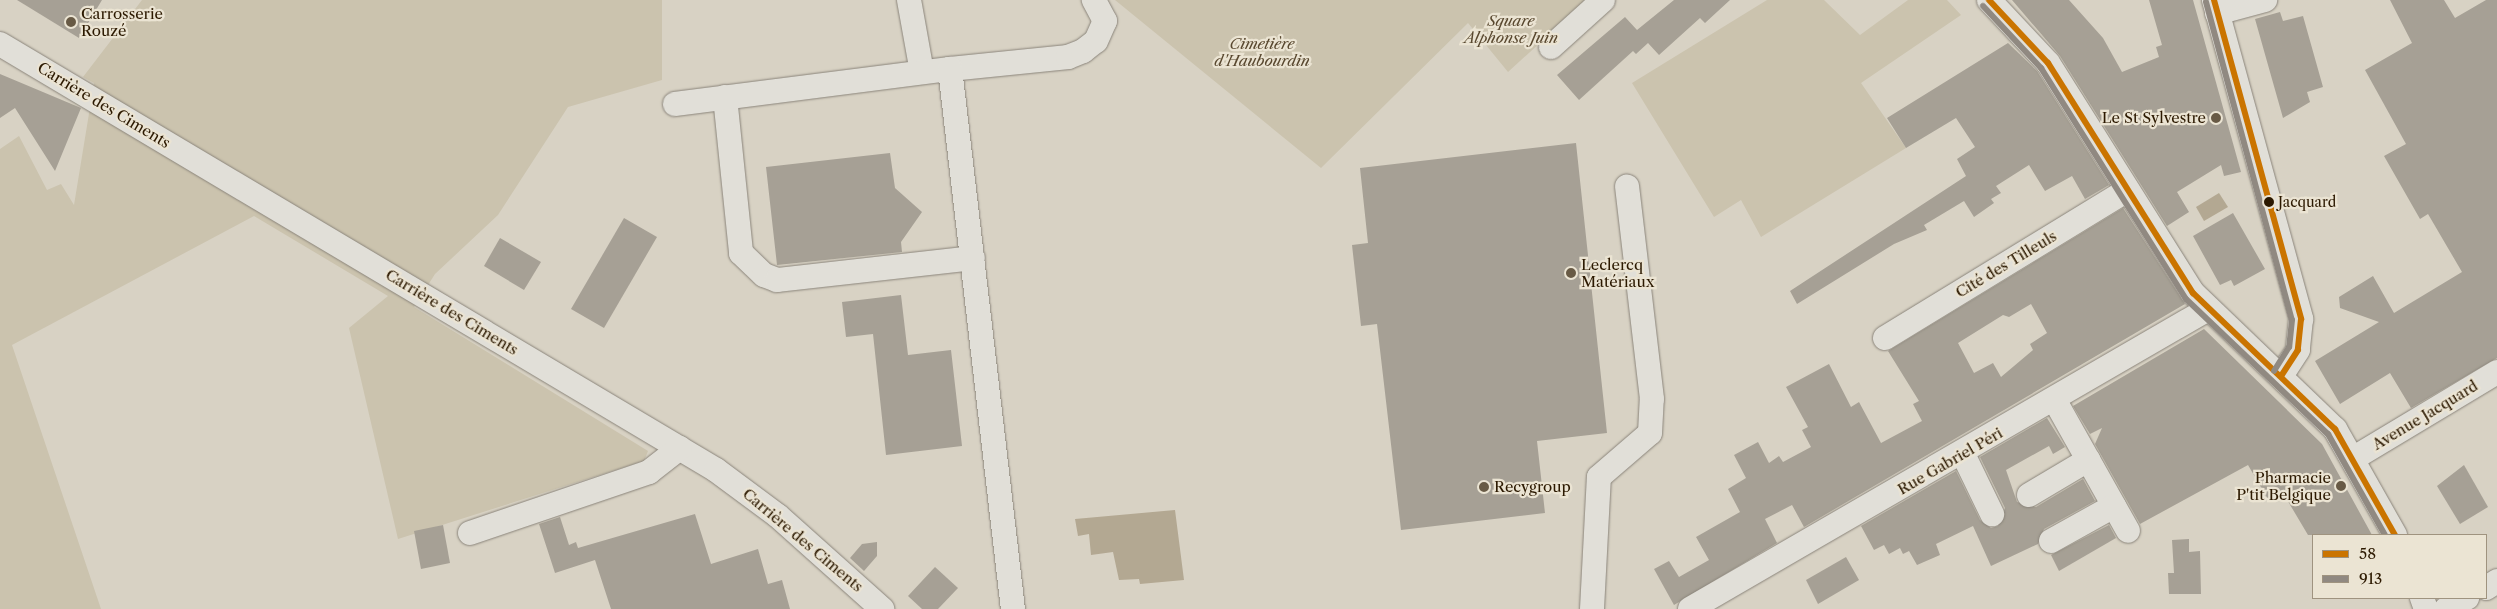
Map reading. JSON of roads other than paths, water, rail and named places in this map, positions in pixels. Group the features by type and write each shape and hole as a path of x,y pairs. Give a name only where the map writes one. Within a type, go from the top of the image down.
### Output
{"street":[{"path":"908,0 922,72"},
{"path":"675,104 922,72 1068,57 1083,51 1096,41 1105,21 1094,0"},
{"path":"1551,47 1603,0"},
{"path":"1989,0 2048,63 2178,273 2208,309 2328,420 2354,458 2395,534"},
{"path":"2265,0 2215,7 2301,319 2298,350 2281,376"},
{"name":"Carrière des Ciments","path":"0,44 680,448 758,499 882,609"},
{"path":"950,69 1014,609"},
{"path":"726,97 741,253 764,275 777,280 973,258"},
{"path":"1592,609 1599,477 1650,433 1652,399 1627,186"},
{"name":"Cité des Tilleuls","path":"1884,338 2127,190"},
{"name":"Rue Gabriel Péri","path":"1690,609 1964,454 2208,309"},
{"name":"Avenue Jacquard","path":"2354,458 2497,372"},
{"path":"2054,399 2128,531"},
{"path":"470,533 649,472 680,448"},
{"path":"1964,454 1992,514"},
{"path":"2029,495 2088,460"},
{"path":"2051,541 2114,506"},
{"path":"2446,609 2465,599"}],"place":[{"name":"Carrosserie Rouzé","path":"71,22"},
{"name":"Le St Sylvestre","path":"2216,118"},
{"name":"Jacquard","path":"2269,202"},
{"name":"Leclercq Matériaux","path":"1571,273"},
{"name":"Pharmacie P'tit Belgique","path":"2341,486"},
{"name":"Recygroup","path":"1484,487"}],"park label":[{"name":"Square Alphonse Juin","path":"1511,28"},
{"name":"Cimetière d'Haubourdin","path":"1262,52"}]}
